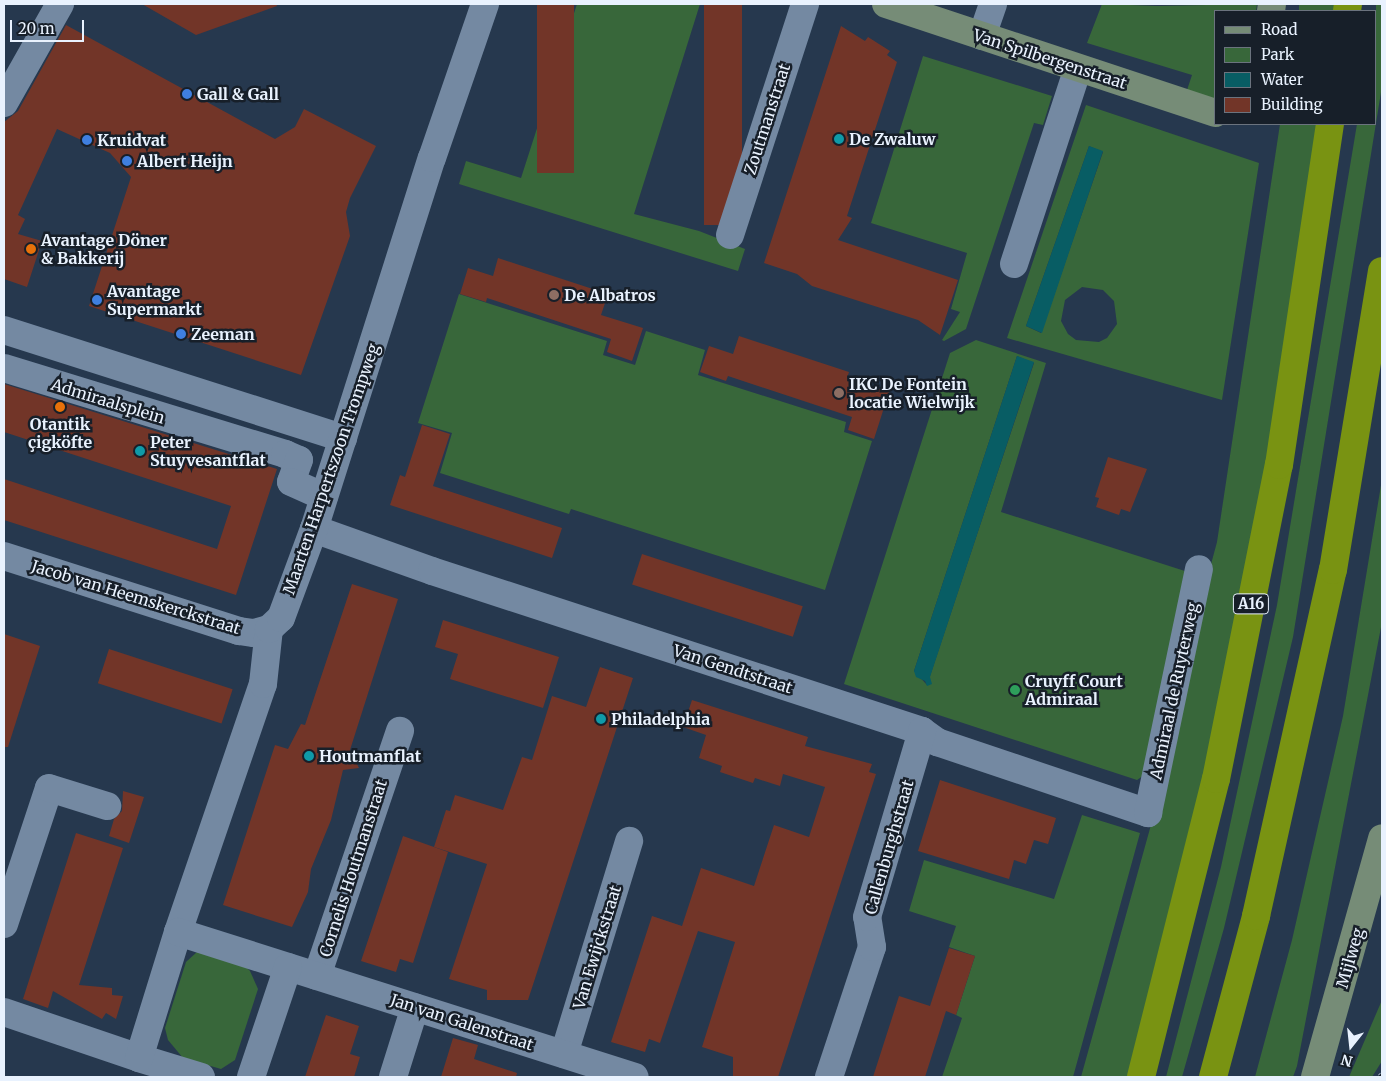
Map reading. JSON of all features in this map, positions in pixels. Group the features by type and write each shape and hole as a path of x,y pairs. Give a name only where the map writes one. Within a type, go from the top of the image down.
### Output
{"highway":[{"name":"A16","path":"1141,1077 1216,779 1277,475 1330,125"},
{"path":"1213,1077 1256,916 1332,570 1382,271"}],"street":[{"path":"4,102 60,4"},
{"name":"Maarten Harpertszoon Trompweg","path":"269,629 281,618 314,529 485,4"},
{"name":"Zoutmanstraat","path":"730,235 805,4"},
{"name":"Van Spilbergenstraat","path":"886,4 1214,112"},
{"path":"982,36 993,4"},
{"path":"1014,264 1078,68"},
{"path":"4,330 343,438"},
{"name":"Admiraalsplein","path":"4,368 285,454 298,460 291,482 324,497"},
{"name":"Van Gendtstraat","path":"314,529 432,571 922,731 937,742 1148,814"},
{"name":"Jacob van Heemskerckstraat","path":"4,556 239,631 254,633 269,629"},
{"name":"Admiraal de Ruyterweg","path":"1148,814 1199,569"},
{"path":"139,1058 178,932 263,684 269,629"},
{"name":"Cornelis Houtmanstraat","path":"317,976 400,731"},
{"name":"Callenburghstraat","path":"829,1077 872,947 867,917 922,731"},
{"path":"4,924 49,788 107,806"},
{"name":"Mijlweg","path":"1316,1077 1382,838"},
{"name":"Van Ewijckstraat","path":"564,1054 629,841"},
{"path":"178,932 288,967 251,1077"},
{"name":"Jan van Galenstraat","path":"288,967 635,1077"},
{"path":"393,1077 415,1007"},
{"path":"4,1012 201,1077"}],"green space":[{"path":"577,4 700,4 634,214 699,231 745,249 738,271 459,184 466,161 521,178"},
{"path":"1102,4 1157,6 1257,4 1256,10 1214,10 1214,99 1187,90 1192,75 1087,43"},
{"path":"1299,4 1338,4 1338,10 1299,10"},
{"path":"1376,4 1382,4 1382,86 1376,123 1376,10"},
{"path":"923,56 1052,96 1043,125 1034,123 966,329 944,341 942,340 960,312 951,309 967,253 871,223"},
{"path":"1086,105 1259,163 1222,400 1007,338","holes":["1089,146 1103,152 1041,333 1026,326","1082,287 1103,290 1114,301 1117,324 1107,338 1099,342 1076,340 1068,334 1061,321 1065,300"]},
{"path":"1280,125 1321,125 1263,530 1130,1077 1081,1077 1159,796 1196,620 1217,542"},
{"path":"1357,125 1376,125 1293,637 1224,928 1182,1077 1166,1077 1221,867 1277,605"},
{"path":"459,294 607,341 603,355 635,365 646,331 705,350 698,375 846,422 844,432 872,441 825,590 571,509 569,514 440,473 452,433 418,423"},
{"path":"976,340 1046,363 1001,512 1191,573 1153,769 1137,780 844,684 950,353","holes":["1017,356 1034,363 927,685 914,671"]},
{"path":"1382,479 1382,622 1297,1066 1293,1077 1255,1077 1292,940 1343,716"},
{"path":"1082,815 1140,833 1073,1077 942,1077 962,1018 956,1015 975,956 949,947 956,926 909,911 924,860 1054,899"},
{"path":"198,951 238,959 250,971 258,989 235,1060 221,1069 183,1058 168,1040 165,1028 186,962"},
{"path":"1382,1000 1382,1061 1372,1077 1349,1077"}],"water":[{"path":"1089,146 1103,151 1042,333 1026,326"},
{"path":"1017,356 1034,362 930,677 932,684 927,686 925,681 916,677 914,671"}],"building":[{"path":"142,4 276,4 277,6 196,35"},
{"path":"537,4 574,4 574,173 537,173"},
{"path":"704,4 742,4 742,225 704,225"},
{"path":"66,25 275,139 295,127 304,109 376,146 350,198 346,212 350,236 301,375 89,306 131,177 110,153 57,129 18,215 25,219 18,234 42,241 27,287 4,279 4,122 18,111"},
{"name":"De Zwaluw","path":"841,26 865,41 868,37 890,51 887,55 897,62 847,216 852,218 838,240 958,280 940,335 918,320 812,286 797,274 764,263"},
{"path":"498,258 608,294 601,315 643,328 632,361 607,352 611,339 487,298 486,302 460,294 468,268 493,276"},
{"path":"739,336 849,372 847,378 889,392 874,439 848,430 852,417 728,376 726,381 700,372 709,346 733,354"},
{"path":"4,384 277,469 236,595 4,520 4,479 217,549 231,506 4,432"},
{"path":"422,425 450,434 433,486 562,528 552,558 390,505 400,475 405,477"},
{"path":"1108,457 1147,469 1130,512 1121,509 1119,515 1096,507 1099,498 1095,497"},
{"path":"642,554 803,606 793,637 632,584"},
{"name":"Houtmanflat","path":"352,584 398,599 350,750 359,768 343,770 331,820 311,869 308,892 292,927 223,905 275,745 288,749 301,724 305,725"},
{"path":"443,620 559,657 543,708 450,679 458,654 435,647"},
{"path":"4,634 40,646 8,747 4,747"},
{"path":"109,649 233,689 222,723 98,683"},
{"path":"600,667 633,678 528,1000 487,1000 487,990 449,979 487,864 434,847 446,810 450,811 455,795 503,810 522,757 532,760 552,696 586,707"},
{"path":"692,700 808,737 805,746 872,764 869,772 876,774 778,1077 733,1077 733,1057 702,1047 735,942 698,931 660,1043 649,1039 645,1052 611,1042 652,916 682,926 701,868 754,886 774,825 809,837 825,787 783,774 780,786 755,778 753,783 720,772 722,766 699,758 706,735 683,727"},
{"path":"940,780 1056,818 1048,844 1034,840 1026,864 1014,860 1009,879 918,851"},
{"path":"123,791 144,797 129,843 109,836 114,819 122,811"},
{"path":"76,833 123,848 79,985 112,988 112,995 123,996 116,1019 106,1013 102,1019 53,991 48,1008 23,999"},
{"path":"403,836 448,852 413,963 400,959 396,972 361,961"},
{"path":"949,948 975,956 956,1015 946,1011 925,1077 873,1077 899,996 930,1006"},
{"path":"326,1015 359,1026 350,1054 360,1057 354,1077 305,1077"},
{"path":"453,1038 478,1045 474,1059 517,1073 516,1077 441,1077"}],"place":[{"name":"Gall & Gall","path":"187,94"},
{"name":"De Zwaluw","path":"839,139"},
{"name":"Kruidvat","path":"87,140"},
{"name":"Albert Heijn","path":"127,161"},
{"name":"Avantage Döner & Bakkerij","path":"31,249"},
{"name":"De Albatros","path":"554,295"},
{"name":"Avantage Supermarkt","path":"97,300"},
{"name":"Zeeman","path":"181,334"},
{"name":"IKC De Fontein locatie Wielwijk","path":"839,393"},
{"name":"Otantik çigköfte","path":"60,407"},
{"name":"Peter Stuyvesantflat","path":"140,451"},
{"name":"Cruyff Court Admiraal","path":"1015,690"},
{"name":"Philadelphia","path":"601,719"},
{"name":"Houtmanflat","path":"309,756"}]}
